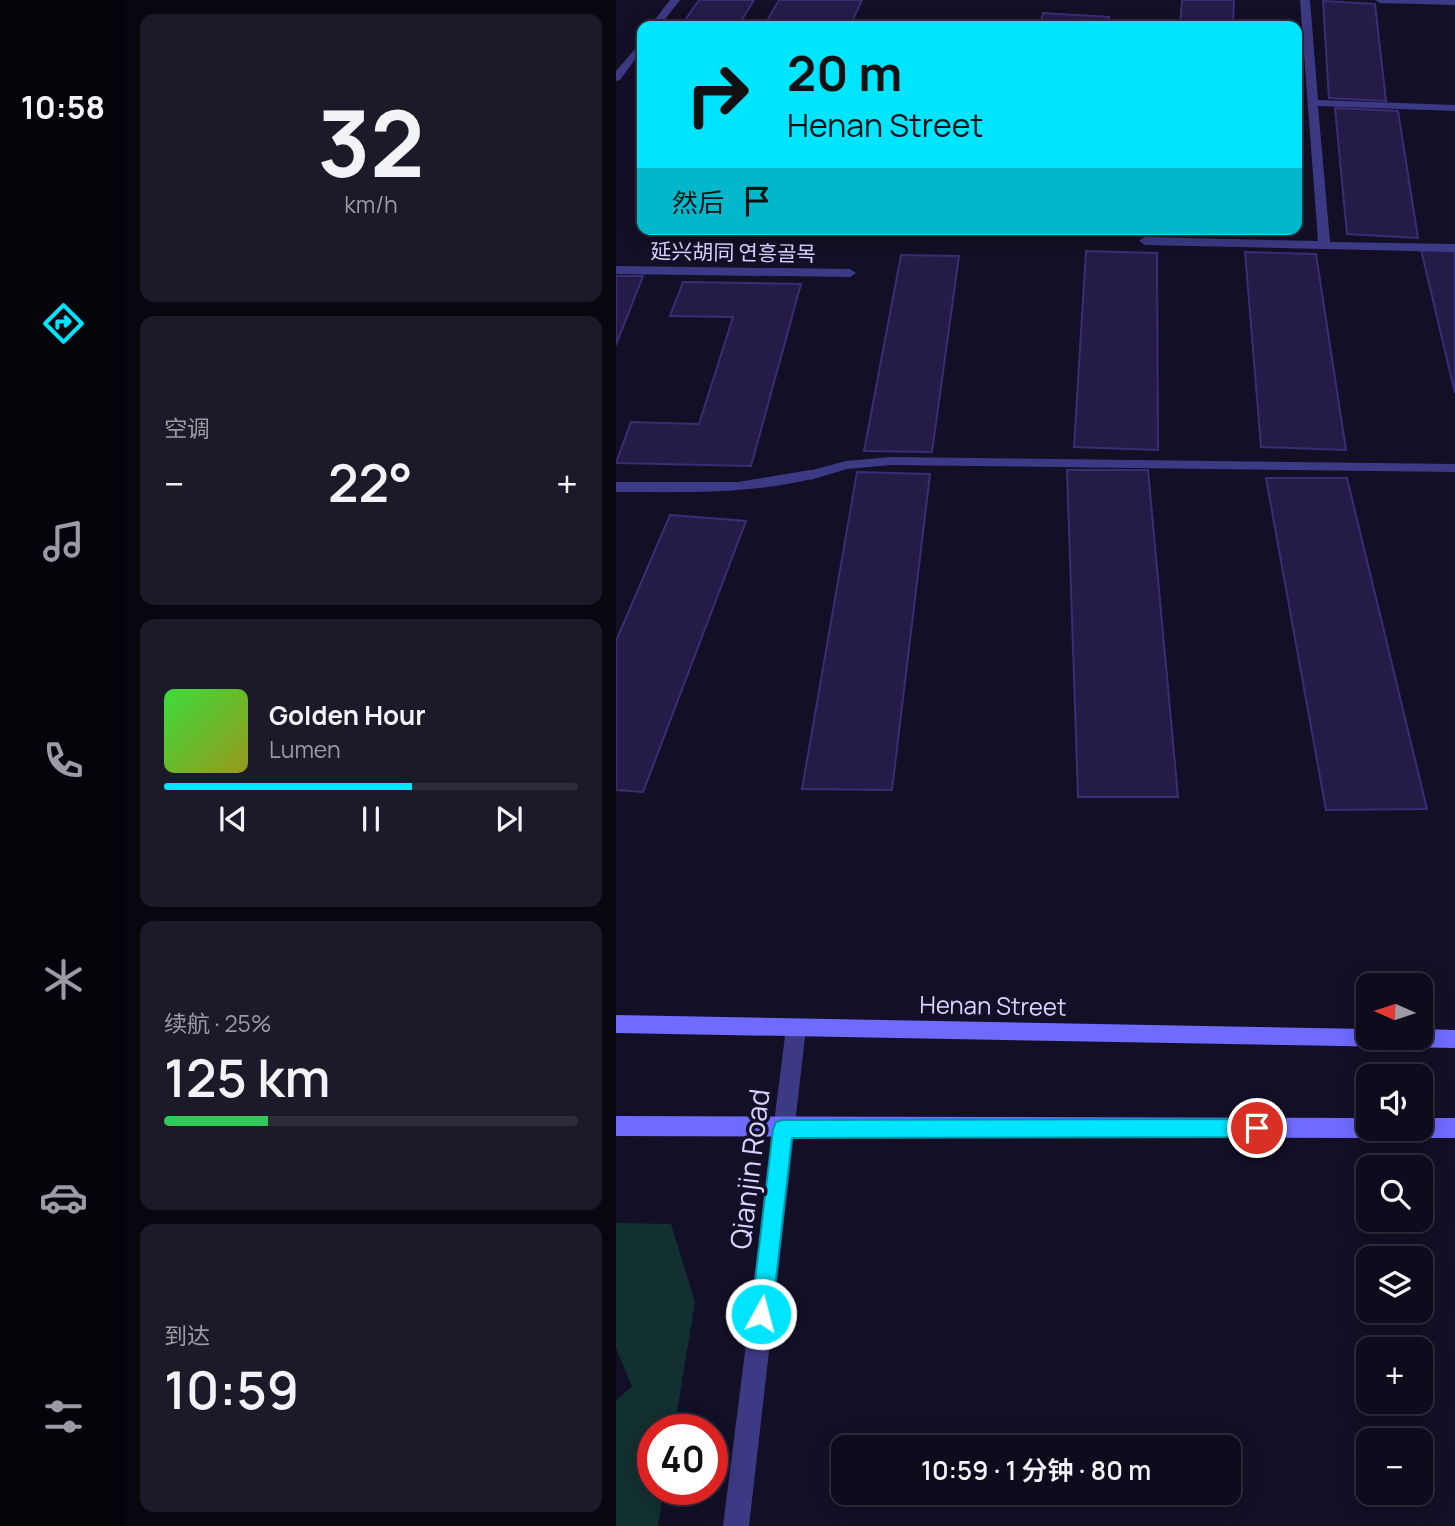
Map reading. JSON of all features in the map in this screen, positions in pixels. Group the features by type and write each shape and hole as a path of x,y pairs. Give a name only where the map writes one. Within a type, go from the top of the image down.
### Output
{"main road":[{"name":"Henan Street","path":"616,1024 1356,1038"},
{"path":"1433,1039 1455,1039"},
{"path":"616,1126 783,1129 1356,1128"},
{"path":"1433,1128 1455,1128"}],"street":[{"path":"659,21 675,0"},
{"path":"1305,0 1324,245"},
{"path":"1380,0 1455,2"},
{"path":"616,78 637,51"},
{"path":"1313,103 1455,108"},
{"path":"1145,241 1455,248"},
{"name":"延兴胡同 연흥골목","path":"616,270 850,273"},
{"path":"616,487 738,488 781,482 846,465 891,461 1455,468"},
{"name":"Qianjin Road","path":"736,1526 796,1028"}],"green space":[{"path":"616,1223 671,1224 695,1302 677,1414 637,1414 637,1505 661,1505 658,1526 616,1526 616,1400 632,1387 616,1348"}],"building":[{"path":"699,0 754,0 741,21 684,21"},
{"path":"779,0 862,0 852,21 767,21"},
{"path":"1182,0 1234,0 1233,21 1180,21"},
{"path":"1323,1 1375,4 1386,101 1329,98"},
{"path":"1043,13 1109,17 1109,21 1041,21"},
{"path":"1335,108 1398,111 1418,238 1347,234"},
{"path":"1421,250 1455,251 1455,393"},
{"path":"1086,251 1157,253 1158,450 1074,447"},
{"path":"1245,252 1316,254 1346,450 1261,447"},
{"path":"901,255 959,256 932,452 864,451"},
{"path":"616,276 643,276 616,345"},
{"path":"683,282 801,284 751,466 616,463 631,422 699,424 733,317 670,316"},
{"path":"1067,470 1148,470 1178,797 1078,797"},
{"path":"857,472 930,474 892,790 802,789"},
{"path":"1266,478 1347,478 1427,809 1326,810"},
{"path":"670,515 746,521 643,792 616,790 616,641"}],"route":[{"path":"761,1314 783,1129 1257,1128"}]}
